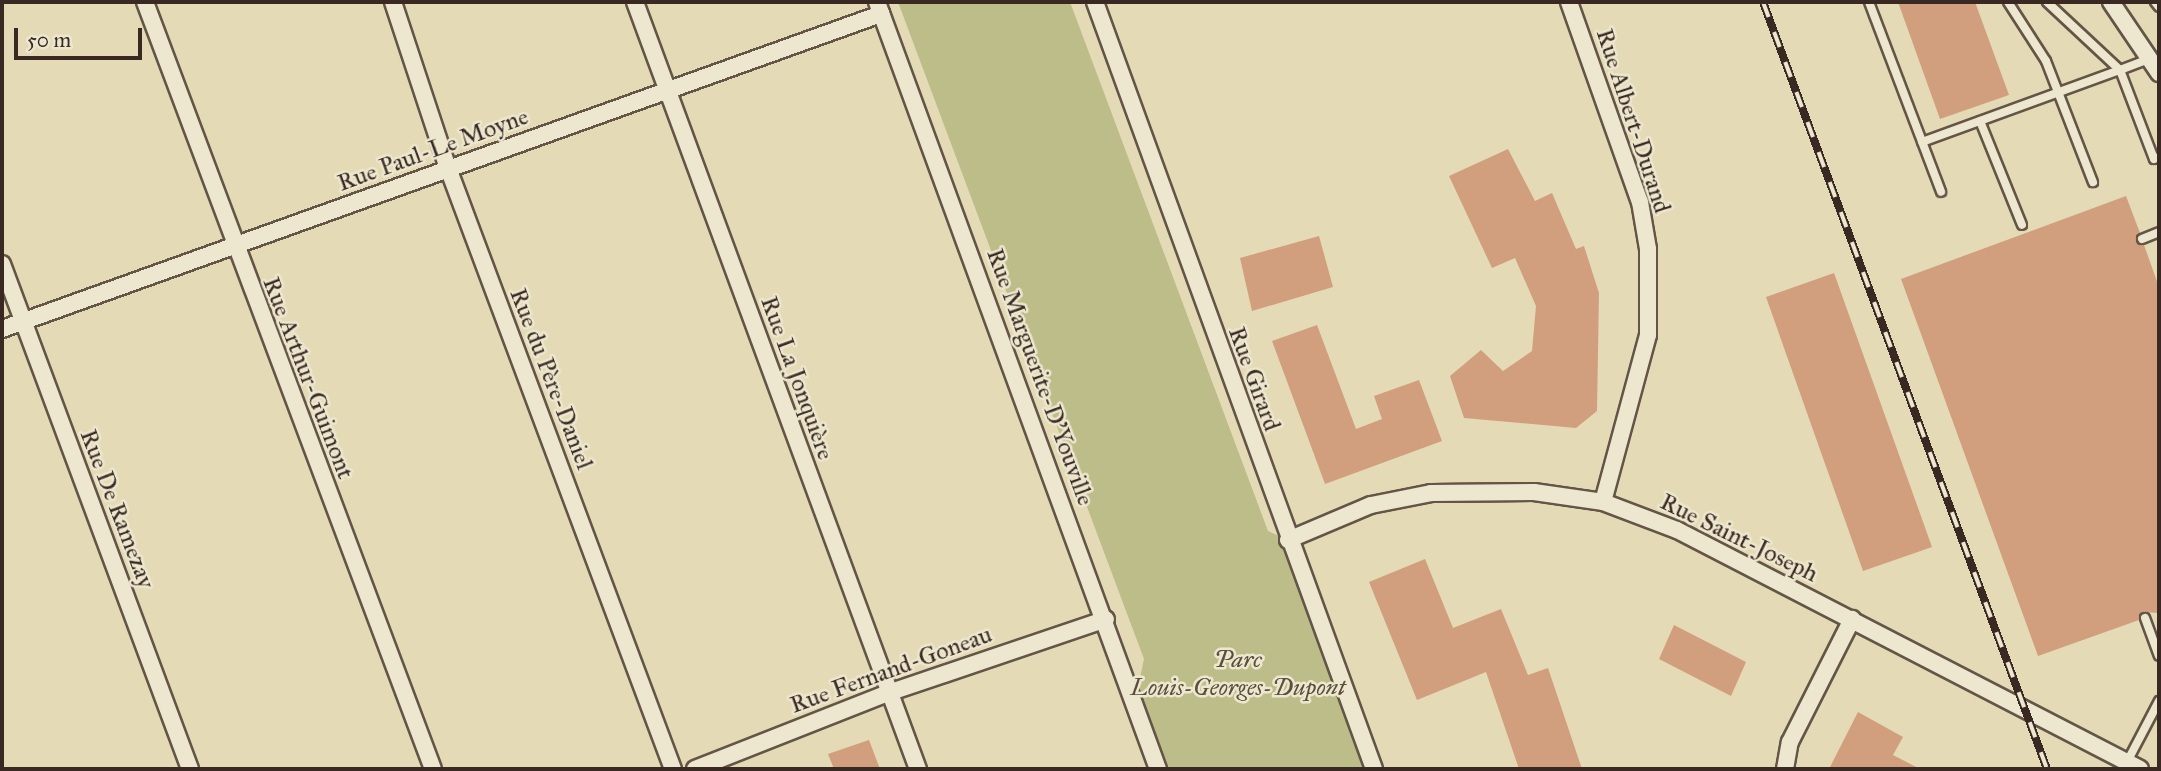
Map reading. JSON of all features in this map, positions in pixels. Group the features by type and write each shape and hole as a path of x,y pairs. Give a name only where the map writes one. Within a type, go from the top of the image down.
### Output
{"street":[{"name":"Rue Arthur-Guimont","path":"145,2 235,248 433,769"},
{"name":"Rue du Père-Daniel","path":"393,2 448,168 673,769"},
{"name":"Rue La Jonquière","path":"635,2 918,769"},
{"name":"Rue Girard","path":"1095,2 1288,540 1374,769"},
{"name":"Rue Albert-Durand","path":"1569,2 1640,202 1648,249 1648,335 1603,502"},
{"path":"2111,2 2159,73"},
{"name":"Rue Paul-Le Moyne","path":"2,329 235,248 879,8"},
{"name":"Rue Marguerite-D'Youville","path":"879,8 1158,769"},
{"name":"Rue De Ramezay","path":"2,264 190,769"},
{"name":"Rue Saint-Joseph","path":"1288,540 1371,505 1430,493 1534,492 1603,502 1677,530 2134,766"},
{"name":"Rue Fernand-Goneau","path":"695,769 888,693 1105,619"},
{"path":"1785,769 1790,742 1852,619"}],"lane":[{"path":"1868,2 1941,192"},
{"path":"2008,2 2037,43 2093,182"},
{"path":"2047,2 2120,70 2154,159 2159,157"},
{"path":"2155,2 2159,7"},
{"path":"1922,142 2151,58"},
{"path":"1980,121 2022,225"},
{"path":"2142,239 2159,232"},
{"path":"2145,618 2159,656"},
{"path":"2134,766 2159,701"}],"green space":[{"name":"Parc Louis-Georges-Dupont","path":"898,2 1070,2 1268,531 1288,540 1378,769 1152,769 1132,716 1144,659"}],"building":[{"path":"1898,2 1975,2 2009,95 1940,119"},
{"path":"1508,149 1535,201 1552,193 1576,249 1584,246 1599,293 1597,411 1576,428 1464,418 1450,376 1481,350 1503,371 1532,351 1536,306 1515,258 1492,268 1449,176"},
{"path":"2126,196 2140,233 2136,241 2144,245 2159,287 2159,613 2143,612 2139,620 2038,656 1901,279"},
{"path":"1319,236 1333,287 1252,311 1240,258"},
{"path":"1834,273 1932,547 1863,571 1766,297"},
{"path":"1317,325 1356,429 1382,419 1374,396 1419,380 1442,441 1325,484 1272,341"},
{"path":"1425,559 1453,628 1501,609 1528,675 1548,668 1582,769 1519,769 1486,672 1417,700 1369,582"},
{"path":"1674,625 1746,662 1731,696 1659,659"},
{"path":"1858,712 1903,737 1893,755 1920,769 1829,769"},
{"path":"869,740 880,769 834,769 828,754"}],"railway":[{"path":"1763,2 2047,769"}]}
